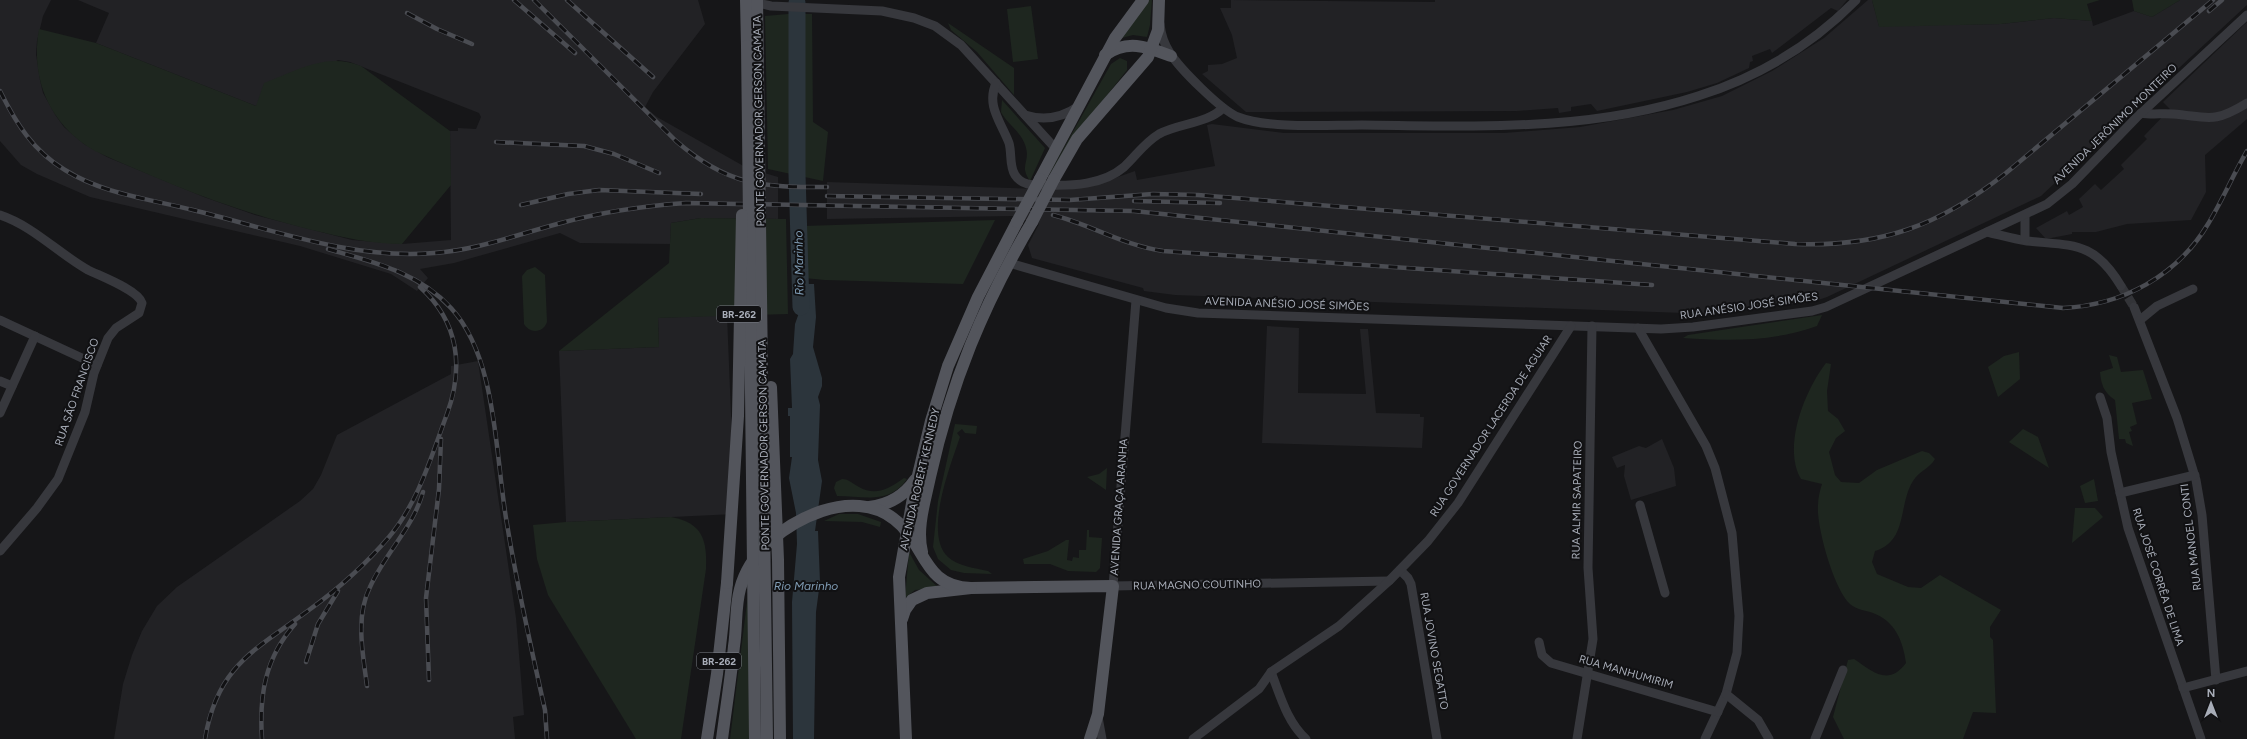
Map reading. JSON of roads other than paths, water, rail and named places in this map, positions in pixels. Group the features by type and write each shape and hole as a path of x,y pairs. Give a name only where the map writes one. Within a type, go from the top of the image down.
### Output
{"main road":[{"path":"1080,105 1115,38 1143,0"},
{"name":"AVENIDA ROBERT KENNEDY","path":"927,564 920,544 921,527 943,425 969,345 1009,264 1072,146 1142,65 1153,49 1159,21 1159,0"},
{"name":"PONTE GOVERNADOR GERSON CAMATA","path":"751,3 747,46 755,739"},
{"name":"PONTE GOVERNADOR GERSON CAMATA","path":"751,3 761,236 767,739"},
{"path":"1105,56 1116,48 1128,45 1141,45 1171,56"},
{"name":"BR-262","path":"707,739 717,674 727,583 738,416 738,326 747,46"},
{"name":"AVENIDA ROBERT KENNEDY","path":"906,739 900,577 919,472 939,394 958,340 996,261 1080,105"},
{"name":"BR-262","path":"761,236 776,487 780,739"},
{"path":"722,739 735,644 740,590 753,561 780,533 802,519 825,510 847,506 868,507 884,504 899,497 911,486 919,472"},
{"path":"868,507 886,514 907,532 927,564 942,580 956,586 971,588"},
{"name":"RUA MAGNO COUTINHO","path":"901,623 908,605 922,594 971,588 1113,586"},
{"name":"AVENIDA GRAÇA ARANHA","path":"1090,739 1098,714 1113,586"}],"street":[{"path":"1159,21 1163,40 1171,56 1223,108 1245,119 1297,125 1509,127 1575,122 1625,114 1698,96 1756,73 1806,43 1856,0"},
{"path":"751,3 771,6 824,7 882,11 925,22 953,38 1056,149"},
{"name":"AVENIDA JERÔNIMO MONTEIRO","path":"1987,232 2043,206 2063,192 2141,113 2247,15"},
{"path":"996,83 992,95 992,105 1008,142 1013,171 1022,182 1030,185 1074,185 1105,178 1124,167 1154,137 1174,127 1215,115 1223,108"},
{"path":"2141,113 2172,114 2203,119 2220,117 2247,103"},
{"path":"1025,115 1038,118 1052,118 1067,114 1080,105"},
{"name":"RUA SÃO FRANCISCO","path":"0,215 25,226 58,251 140,297 142,306 135,316 111,332 97,365 85,412 58,479 37,508 0,551"},
{"path":"2025,215 2025,240"},
{"path":"1987,232 2025,240 2071,245 2086,249 2106,264 2121,286"},
{"name":"RUA ANÉSIO JOSÉ SIMÕES","path":"1571,326 1638,328 1693,327 1819,309 1987,232"},
{"name":"AVENIDA ANÉSIO JOSÉ SIMÕES","path":"1009,264 1171,310 1198,313 1571,326"},
{"path":"2140,320 2157,306 2193,289"},
{"name":"AVENIDA GRAÇA ARANHA","path":"1113,586 1136,300"},
{"name":"RUA MANOEL CONTI","path":"2134,307 2178,418 2195,475 2202,515 2216,680"},
{"path":"0,320 97,365"},
{"name":"RUA GOVERNADOR LACERDA DE AGUIAR","path":"1192,739 1259,689 1271,672 1339,626 1389,581 1428,541 1458,503 1571,326"},
{"name":"RUA ALMIR SAPATEIRO","path":"1577,739 1588,674 1592,639 1588,568 1592,326"},
{"path":"1638,328 1706,446 1715,468 1729,518 1734,546 1739,628 1735,667 1726,694 1705,739"},
{"path":"0,413 35,336"},
{"path":"0,381 12,386"},
{"name":"RUA JOSÉ CORRÊA DE LIMA","path":"2100,397 2107,418 2120,494 2132,543 2201,739"},
{"path":"2120,494 2195,475"},
{"path":"1640,505 1665,593"},
{"name":"RUA JOVINO SEGATTO","path":"1400,570 1408,578 1410,584 1437,739"},
{"name":"RUA MAGNO COUTINHO","path":"1113,586 1389,581"},
{"name":"RUA MANHUMIRIM","path":"1539,642 1542,655 1548,662 1718,712"},
{"path":"1815,739 1843,670"},
{"path":"1271,672 1282,702 1298,732 1306,739"},
{"path":"2184,688 2247,672"},
{"path":"1726,694 1758,720 1769,739"},
{"path":"1098,714 1102,739"}],"water":[{"path":"799,284 814,284 816,317 813,347 822,378 822,386 818,397 820,405 818,460 822,481 815,531 818,531 820,582 816,612 814,739 793,739 792,602 797,544 796,513 789,478 792,457 790,457 790,416 788,416 788,408 792,408 790,359 793,354 795,324 800,310"}],"waterway":[{"name":"Rio Marinho","path":"797,3 797,174 801,307"}],"tunnel":[{"path":"2121,286 2134,307"}],"railway":[{"path":"514,0 575,53"},
{"path":"534,0 676,141 712,167 746,181 783,186 827,187"},
{"path":"567,0 653,77"},
{"path":"827,196 1070,200 1153,194 1198,195 1795,244 1855,242 1908,230 1957,207 1981,191 2006,173 2213,0"},
{"path":"2209,11 2222,0"},
{"path":"407,13 437,29 472,44"},
{"path":"0,91 19,125 26,135 44,154 65,170 95,185 127,195 193,210 282,234 373,252 403,254 434,253 466,249 592,216 638,208 686,203 1134,211 2063,308 2085,306 2107,301 2127,294 2164,273 2181,259 2208,224 2247,151"},
{"path":"496,142 584,146 614,154 659,173"},
{"path":"521,205 568,194 599,190 701,194"},
{"path":"1134,201 1220,203"},
{"path":"1053,215 1081,224 1120,240 1163,251 1652,285"},
{"path":"328,249 378,264 424,285 451,308 466,329 478,354 486,381 492,410 507,524 529,640 545,710 547,739"},
{"path":"205,739 211,714 219,694 229,677 241,662 256,649 330,594 351,576 389,537 408,509 416,494 430,462 447,414 455,379 456,362 450,330 443,315 420,287"},
{"path":"429,680 426,598 439,489 441,439"},
{"path":"367,686 361,636 361,623 365,599 383,563 413,517 423,492"},
{"path":"306,662 318,624 338,591"},
{"path":"262,739 262,707 266,678 277,650 295,624"}]}
